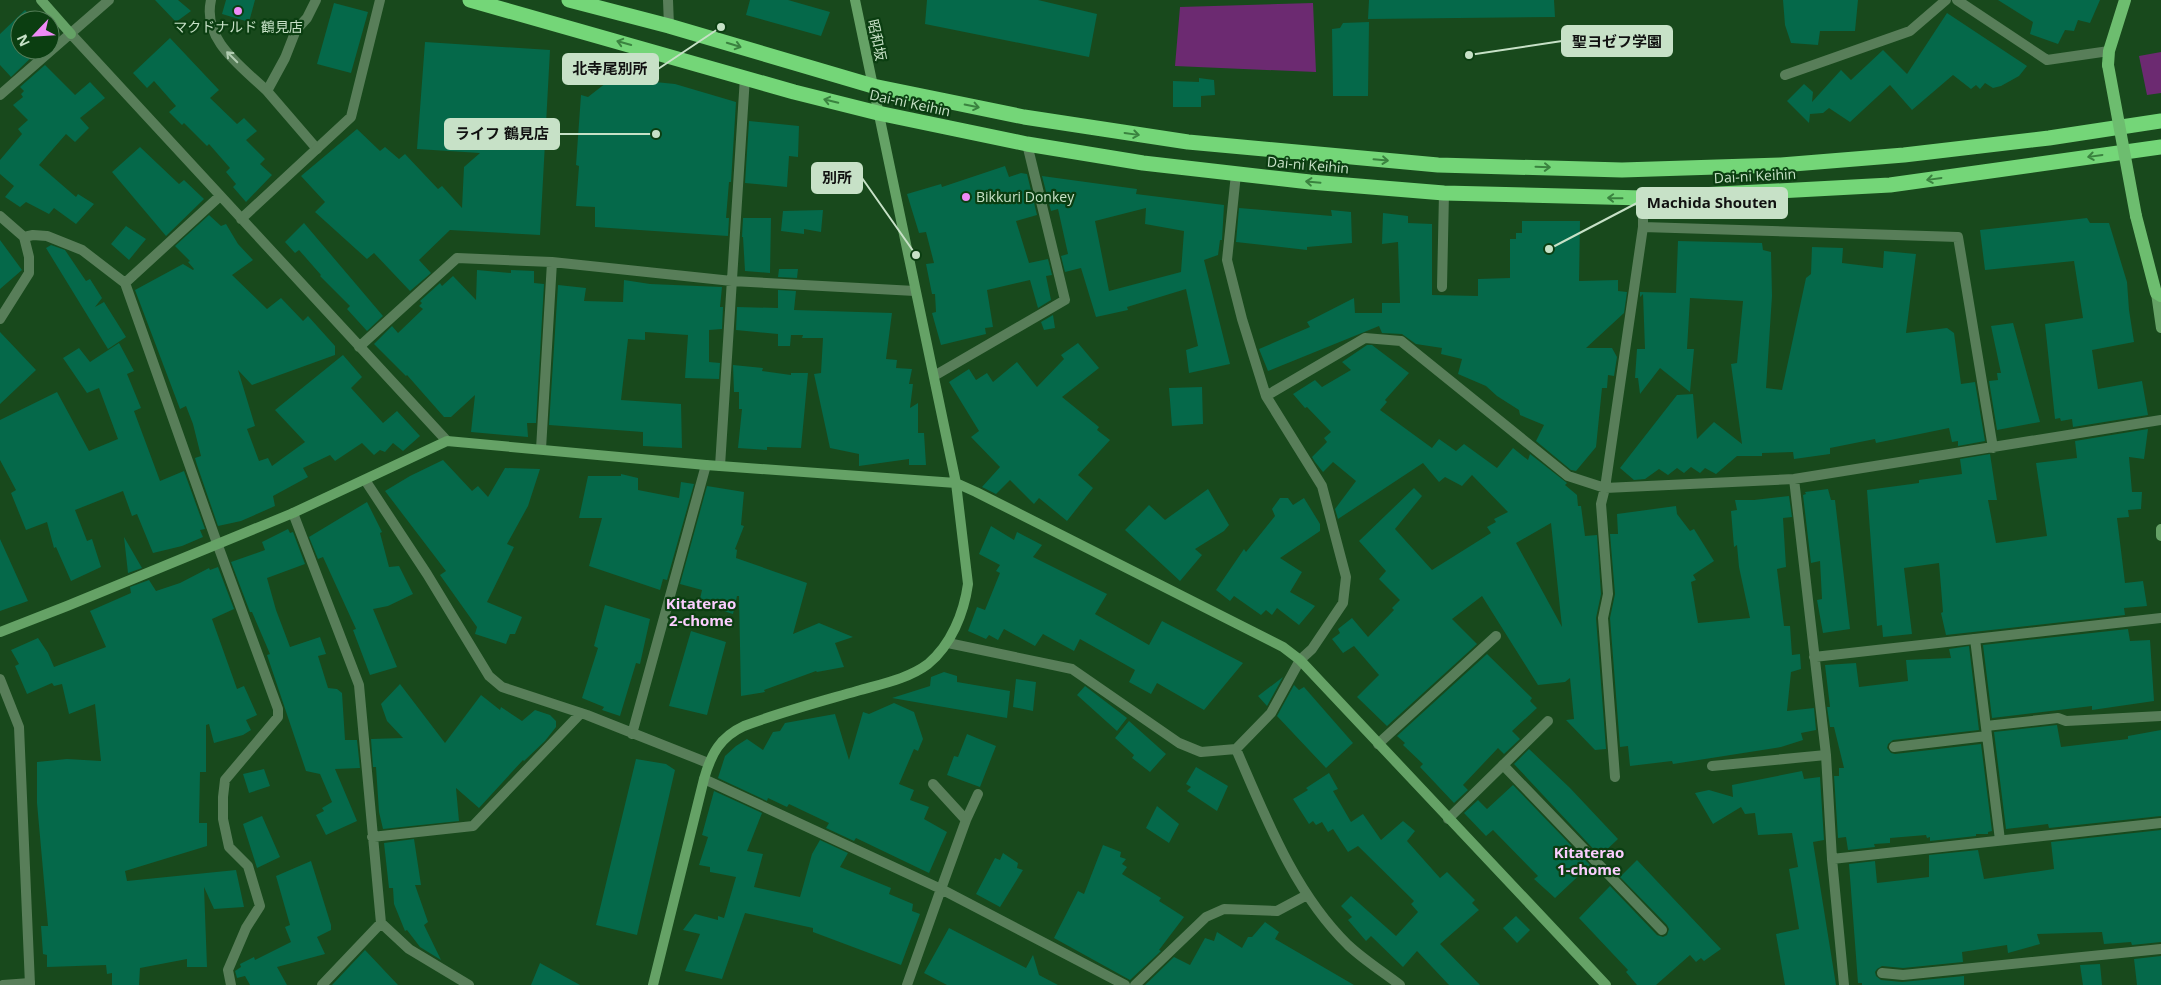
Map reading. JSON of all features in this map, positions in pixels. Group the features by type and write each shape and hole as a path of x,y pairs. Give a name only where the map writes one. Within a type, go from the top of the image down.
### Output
{"highway":[{"name":"Dai-ni Keihin","path":"470,0 794,92 878,113 1027,144 1143,163 1236,174 1444,193 1531,197 1643,198 1890,185 2161,147"},
{"name":"Dai-ni Keihin","path":"569,0 669,26 873,86 1024,116 1188,142 1438,165 1622,170 1781,165 1904,156 2049,138 2161,121"}],"main road":[{"path":"2125,0 2109,51 2108,66 2136,216 2158,294"}],"street":[{"path":"41,0 447,442"},
{"path":"0,95 109,0"},
{"path":"210,0 208,16 216,40 267,91 317,150"},
{"path":"267,91 286,58 296,30 307,18 316,0"},
{"path":"241,219 351,117 380,0"},
{"path":"668,0 669,26"},
{"name":"昭和坂","path":"855,0 956,483 968,584 954,630 948,643"},
{"path":"1785,75 1910,31 1946,0"},
{"path":"1957,0 2046,60 2109,51"},
{"path":"720,466 745,77"},
{"path":"934,376 1065,300 1027,144"},
{"path":"653,985 708,763 716,747 728,734 736,729 761,719 908,675 929,662 948,643 1072,669 1179,743 1201,752 1236,749 1271,713 1300,660 1312,649 1343,603 1346,577 1322,486 1266,396 1242,318 1227,260 1236,174"},
{"path":"1442,287 1444,193"},
{"path":"125,283 220,196"},
{"path":"1616,777 1603,618 1608,594 1601,504 1605,488 1643,227 1643,198"},
{"path":"0,216 24,237 29,257 29,273 0,319"},
{"path":"1643,227 1958,237 1993,448"},
{"path":"24,237 33,235 47,236 82,250 125,283 278,709 278,717 226,780 223,819 229,847 248,866 260,906 246,928 228,970 231,985"},
{"path":"359,347 457,258 552,262 732,281 915,291"},
{"path":"541,449 552,262"},
{"path":"2158,294 2161,328"},
{"path":"1266,396 1365,338 1400,341 1568,476 1605,488 1794,479 2161,420"},
{"path":"0,632 293,513 447,442 706,465 956,483 1275,642 1300,660 1606,985"},
{"path":"632,734 706,465"},
{"path":"1794,479 1826,755 1832,859 1844,985"},
{"path":"365,480 427,574 489,676 502,687 581,713 708,763"},
{"path":"293,513 358,684 380,922 409,949 451,980 469,985"},
{"path":"2161,529 2161,534"},
{"path":"1814,657 2161,618"},
{"path":"1378,744 1496,636"},
{"path":"1975,639 2000,840"},
{"path":"0,679 19,727 30,984 3,985"},
{"path":"372,837 474,826 581,713"},
{"path":"1894,747 2058,718 2066,722 2161,716"},
{"path":"1448,819 1548,721"},
{"path":"1236,749 1272,831 1307,896 1348,945 1400,985"},
{"path":"1712,766 1826,755"},
{"path":"1503,765 1662,930"},
{"path":"704,779 941,889 1125,985"},
{"path":"933,784 966,820"},
{"path":"907,985 966,820 978,794"},
{"path":"1832,859 2161,823"},
{"path":"1135,985 1206,917 1224,909 1277,911 1307,896"},
{"path":"322,985 380,922"},
{"path":"1882,973 1903,974 2161,949"}],"shaded area":[{"path":"1313,3 1316,72 1175,66 1180,7"},
{"path":"2161,52 2161,93 2147,95 2139,56"}],"building":[{"path":"155,0 178,0 191,11 176,22"},
{"name":"マクドナルド 鶴見店","path":"226,0 255,0 249,22 222,14"},
{"path":"750,0 788,0 830,12 821,36 746,15"},
{"path":"927,0 1038,0 1097,14 1089,57 925,24"},
{"path":"1369,0 1554,0 1555,17 1368,19"},
{"path":"1783,0 1858,0 1855,31 1820,31 1818,45 1791,43 1785,25"},
{"path":"1998,0 2100,0 2090,23 2078,20 2074,31 2065,30 2058,44 2030,34 2033,22"},
{"path":"334,3 368,12 351,73 317,64"},
{"path":"1947,13 2027,66 2019,76 2001,86 1993,88 1985,83 1980,89 1976,85 1971,89 1953,75 1912,110 1890,85 1850,122 1829,108 1823,113 1810,114 1809,123 1787,101 1804,84 1813,92 1812,102 1841,70 1851,80 1883,50 1907,74"},
{"path":"1369,22 1368,96 1333,96 1332,29 1340,28 1343,23"},
{"path":"10,24 10,60 29,60 11,77 0,65 0,34"},
{"path":"170,38 219,90 210,98 237,124 244,118 257,131 246,140 265,159 260,164 272,175 246,202 233,187 236,184 226,172 230,168 209,144 207,146 184,123 182,125 169,112 176,106 154,81 147,88 133,73"},
{"path":"425,42 550,50 540,235 450,230 419,260 431,273 410,291 374,253 367,259 315,212 325,202 301,176 357,129 380,151 385,147 399,159 405,154 438,189 442,186 462,208 464,167 480,153 417,149"},
{"path":"45,65 75,95 90,82 105,98 80,118 89,128 75,142 66,134 39,165 76,197 78,194 94,204 76,224 54,208 49,214 26,202 20,207 5,197 14,186 0,174 0,160 22,134 18,129 28,120 13,105 23,97 21,94 24,91 20,87"},
{"path":"606,77 675,84 736,102 731,182 729,182 726,218 729,218 728,236 595,227 595,207 576,206 579,166 576,165 581,95 588,97 606,83"},
{"path":"1199,78 1214,80 1215,95 1201,96 1201,107 1173,107 1173,81 1199,82"},
{"path":"749,121 799,126 798,157 789,156 787,187 745,183"},
{"path":"140,147 179,184 184,180 204,199 166,236 112,172"},
{"path":"1005,166 1009,177 1021,173 1027,174 1037,215 1016,221 1029,263 1048,259 1052,275 1046,276 1051,300 1038,308 1030,280 987,290 993,327 985,328 986,334 941,345 932,313 936,312 935,294 932,294 926,264 934,263 926,232 919,233 907,194 941,184 942,187"},
{"path":"1042,176 1137,189 1136,194 1224,205 1222,240 1220,240 1218,255 1204,260 1230,364 1189,373 1186,350 1198,346 1186,289 1127,307 1128,310 1096,317 1081,268 1065,272 1061,256 1068,254 1058,209 1051,211","holes":["1146,208 1145,224 1184,231 1181,272 1109,291 1095,221"]},
{"path":"1239,208 1332,216 1331,210 1351,212 1352,243 1307,247 1307,250 1236,242"},
{"path":"823,210 821,232 804,229 804,234 781,231 783,211"},
{"path":"1383,213 1408,216 1408,223 1432,224 1432,295 1478,296 1478,279 1510,278 1510,239 1516,239 1516,233 1522,233 1522,221 1580,221 1579,281 1618,280 1618,291 1627,292 1624,313 1586,348 1612,348 1617,357 1614,376 1608,375 1607,388 1602,388 1596,447 1576,471 1571,470 1536,441 1544,425 1520,415 1519,410 1497,396 1486,386 1458,374 1462,359 1441,354 1442,348 1416,344 1402,334 1382,333 1379,326 1268,371 1259,349 1310,327 1307,322 1354,298 1355,313 1382,313 1382,303 1400,303 1398,242 1382,244"},
{"path":"209,215 221,226 226,224 238,244 253,260 232,275 267,309 281,298 303,321 308,316 335,346 335,355 252,385 238,370 255,426 247,429 259,461 268,458 272,466 305,442 275,410 343,355 362,377 351,388 383,423 397,411 420,436 403,451 393,443 385,452 380,450 374,455 362,443 335,461 330,455 303,468 308,477 273,496 275,506 241,521 218,526 195,458 201,456 193,424 186,406 180,409 135,290 183,264 194,269 188,262 190,261 175,246"},
{"path":"743,218 771,218 770,273 745,271 742,237"},
{"path":"2087,218 2090,223 2109,223 2127,282 2134,342 2092,350 2098,389 2142,381 2148,415 2073,427 2072,419 2061,421 2060,418 2055,419 2045,324 2083,318 2074,261 1985,270 1980,230"},
{"path":"304,223 383,316 367,331 347,309 350,306 320,276 299,250 295,253 285,242"},
{"path":"126,226 146,239 129,260 111,244"},
{"path":"0,240 22,270 0,289"},
{"path":"1678,241 1762,243 1763,250 1771,252 1772,296 1766,388 1782,390 1806,278 1811,274 1812,247 1843,248 1842,263 1883,268 1884,251 1916,254 1906,333 1947,328 1954,333 1961,384 1975,382 1985,441 1958,446 1958,441 1952,442 1949,428 1876,443 1875,439 1830,448 1830,454 1794,459 1793,452 1762,453 1762,456 1737,456 1716,474 1705,468 1700,473 1691,467 1684,473 1677,468 1668,475 1659,469 1645,479 1634,480 1620,468 1677,395 1693,394 1697,439 1714,422 1742,444 1731,364 1737,363 1743,301 1690,298 1687,349 1694,349 1690,392 1660,368 1640,394 1638,378 1635,378 1637,349 1645,349 1643,294 1640,297 1640,292 1676,293"},
{"path":"51,245 65,250 86,281 90,279 102,298 95,307 104,302 126,337 108,349 46,248"},
{"path":"779,269 798,269 797,278 778,277"},
{"path":"477,270 511,273 511,270 534,271 534,283 544,284 536,423 527,423 528,437 471,432 475,395 451,417 444,417 407,375 374,344 392,326 398,333 423,309 419,306 422,303 420,301 440,283 442,286 453,276 476,300"},
{"path":"624,280 650,284 722,287 720,307 723,307 722,329 709,330 709,362 720,363 719,379 685,378 688,335 645,332 645,340 628,339 621,400 681,404 682,448 643,446 643,432 549,425 558,285 586,288 584,301 623,302"},
{"path":"778,290 796,291 794,310 892,313 886,359 897,360 896,368 912,369 909,384 913,384 910,408 918,403 918,433 924,433 926,465 909,465 909,459 859,466 859,454 830,448 814,374 821,373 823,338 802,338 803,335 791,335 790,346 778,346 778,334 736,330 737,307 778,308"},
{"path":"1053,315 1055,328 1044,330 1041,322"},
{"path":"2013,323 2040,422 1997,430 1989,381 1998,380 1997,373 2001,373 1991,326"},
{"path":"0,332 36,370 0,404"},
{"path":"119,343 134,371 127,374 141,408 134,411 160,481 184,471 205,529 200,530 203,537 182,546 153,553 137,514 132,516 123,491 75,510 87,541 92,539 101,567 71,581 56,547 54,548 47,522 26,530 11,493 16,490 0,460 0,420 57,392 89,451 118,439 99,388 87,393 63,358 79,348 90,362"},
{"path":"1078,343 1099,368 1062,397 1099,427 1097,430 1110,440 1078,475 1093,488 1067,521 1039,498 1034,504 1010,480 996,494 982,487 1000,467 971,437 979,431 949,382 969,369 976,380 987,373 993,382 1017,362 1037,387 1064,359 1061,355"},
{"path":"1367,345 1372,345 1409,373 1385,400 1387,402 1380,410 1432,448 1439,439 1456,451 1464,444 1497,468 1513,448 1528,460 1530,454 1567,483 1565,485 1577,495 1578,506 1581,506 1585,536 1597,535 1601,594 1596,618 1606,749 1595,750 1566,720 1574,719 1570,678 1565,682 1538,685 1482,596 1452,619 1477,644 1387,726 1357,697 1379,675 1354,646 1343,653 1332,639 1340,633 1338,629 1352,618 1368,637 1394,610 1392,608 1400,600 1379,579 1386,571 1359,541 1414,488 1422,496 1395,529 1432,570 1491,533 1487,527 1496,522 1494,519 1508,512 1472,475 1462,486 1445,477 1439,482 1423,463 1338,519 1335,509 1356,481 1333,462 1323,472 1315,462 1312,457 1327,442 1324,438 1331,432 1293,394 1315,380 1322,387 1351,370 1342,362","holes":["1551,523 1562,627 1516,543"]},
{"path":"733,365 763,368 762,371 791,375 791,373 808,373 801,448 767,447 767,450 738,448 742,409 739,409 739,392 734,392"},
{"path":"1202,387 1203,424 1172,426 1169,388"},
{"path":"2148,429 2144,459 2129,457 2132,492 2142,492 2141,509 2128,510 2129,517 2117,518 2125,583 2143,581 2147,606 2124,608 2125,615 1946,635 1941,613 1943,612 1939,563 1904,568 1912,634 1883,637 1882,625 1877,626 1867,490 1919,483 1919,480 1962,474 1960,459 1990,454 1997,500 1988,500 1996,543 2047,536 2036,463 2077,458 2075,441"},
{"path":"443,460 472,491 478,486 488,497 505,468 540,469 528,506 507,544 514,547 487,602 522,617 515,634 510,634 506,644 475,634 477,627 440,575 446,571 385,491"},
{"path":"621,474 638,478 638,490 679,498 681,482 694,484 667,580 663,579 660,590 589,566 602,518 579,518 588,476 621,476"},
{"path":"707,486 744,492 741,525 744,526 735,549 737,550 736,558 807,583 793,634 819,623 853,637 835,643 844,667 816,671 764,690 765,692 741,696 739,596 737,596 733,614 699,603 702,590 680,584"},
{"path":"1208,489 1229,525 1224,531 1195,549 1202,555 1180,581 1125,530 1149,505 1165,520"},
{"path":"1828,489 1831,500 1835,500 1850,629 1823,633 1817,600 1822,599 1820,561 1811,563 1803,495 1806,494 1805,492"},
{"path":"1789,496 1792,517 1783,518 1786,567 1777,569 1784,626 1790,626 1792,655 1800,654 1801,669 1791,672 1787,711 1814,708 1816,730 1801,733 1803,740 1781,747 1673,764 1672,761 1630,766 1628,746 1620,747 1610,618 1615,594 1610,534 1618,534 1617,514 1676,506 1677,514 1690,531 1694,529 1714,561 1693,575 1696,580 1691,582 1698,623 1750,618 1739,567 1737,545 1734,547 1731,511 1737,510 1735,500"},
{"path":"1280,498 1288,498 1293,505 1304,498 1320,524 1320,531 1280,558 1302,572 1290,592 1315,606 1299,625 1277,608 1272,615 1266,610 1261,615 1234,596 1230,601 1216,590 1244,549 1246,552 1275,516 1272,509"},
{"path":"367,502 382,532 380,533 389,567 399,566 413,594 388,606 373,609 397,667 370,675 353,630 356,629 323,557 318,559 309,537"},
{"path":"991,526 1014,540 1017,532 1042,545 1033,557 1107,594 1095,614 1149,645 1162,621 1243,663 1204,710 1157,683 1151,694 1129,682 1135,670 1080,639 1074,651 1043,634 1035,646 1004,629 998,640 989,635 986,639 968,631 977,607 985,610 1000,573 996,571 1000,565 979,554"},
{"path":"288,529 290,533 293,532 305,564 267,578 276,610 290,647 320,637 326,654 318,656 328,688 337,689 342,693 345,740 357,740 360,768 335,769 357,821 326,835 316,815 324,811 322,808 332,802 320,774 306,771 267,655 270,654 252,612 250,612 231,562 265,550 262,542"},
{"path":"124,537 142,568 128,573"},
{"path":"0,539 28,601 0,611"},
{"path":"218,567 234,609 212,619 237,689 244,686 257,715 246,720 251,730 243,735 214,743 209,724 206,725 206,772 200,772 199,823 207,823 207,846 125,871 127,881 236,870 244,907 214,909 204,887 207,967 187,967 187,959 140,968 139,985 112,985 112,973 107,974 106,965 47,967 47,955 43,954 41,926 48,926 37,803 37,762 67,759 101,761 95,704 69,714 62,684 54,686 52,683 27,694 15,666 19,664 11,650 38,638 48,653 54,667 106,647 90,611 131,593 130,587 149,580 156,591 180,583 209,568 210,570"},
{"path":"605,605 650,619 640,664 636,663 620,716 602,710 604,707 582,698 598,648 594,646"},
{"path":"2128,629 2130,641 2150,640 2154,701 2092,710 2092,706 1992,718 1983,645"},
{"path":"691,631 726,642 707,715 669,706"},
{"path":"1969,646 1979,730 1893,740 1888,744 1887,748 1891,753 1895,754 1981,744 1992,831 1988,832 1988,834 1976,834 1976,836 1930,841 1930,837 1927,838 1926,835 1890,838 1890,843 1874,844 1875,847 1848,850 1846,837 1838,838 1834,776 1839,776 1839,768 1844,768 1834,727 1830,727 1827,707 1830,707 1825,665 1856,663 1859,687 1908,681 1906,660 1951,658 1949,649"},
{"path":"1487,654 1532,698 1530,701 1537,708 1512,731 1520,739 1504,754 1498,748 1463,785 1468,790 1454,803 1420,767 1423,764 1403,745 1405,743 1397,736"},
{"path":"944,672 957,676 957,682 1010,691 1007,718 892,698 930,686 931,677"},
{"path":"1283,677 1267,706 1258,696"},
{"path":"1016,679 1036,682 1033,711 1013,707"},
{"path":"400,684 445,743 481,695 500,710 501,707 522,721 535,710 550,715 556,721 556,727 545,741 523,760 479,808 456,788 459,821 383,829 379,812 376,767 373,767 371,739 403,738 387,721 381,704"},
{"path":"1294,685 1299,690 1304,687 1353,743 1326,768 1277,716"},
{"path":"1085,686 1127,718 1117,731 1077,695"},
{"path":"894,703 914,712 923,739 918,751 914,749 899,784 914,790 910,800 929,807 924,819 947,832 929,873 856,838 854,841 826,828 829,823 789,804 787,807 768,798 767,801 718,778 725,756 747,739 763,750 773,732 780,731 785,723 835,714 849,760 863,712 869,714"},
{"path":"1129,721 1166,754 1150,772 1132,758 1134,755 1115,738"},
{"path":"2057,725 2061,747 2128,739 2128,736 2161,730 2161,816 2049,828 2048,824 2006,829 1994,732"},
{"path":"967,734 996,746 980,787 947,775 954,756 958,757"},
{"path":"1529,749 1570,788 1618,839 1600,856 1514,764"},
{"path":"636,759 666,764 675,770 637,935 596,925"},
{"path":"1196,767 1228,786 1217,811 1187,791 1191,787 1186,784"},
{"path":"264,769 270,786 249,793 243,774"},
{"path":"1802,771 1804,779 1820,777 1824,840 1813,842 1836,985 1785,985 1776,934 1799,929 1789,869 1798,867 1792,833 1758,835 1755,813 1745,814 1741,807 1713,824 1695,793 1709,790 1733,797 1732,785"},
{"path":"1329,773 1338,789 1333,791 1351,822 1363,814 1381,840 1403,821 1415,831 1407,841 1440,878 1447,872 1475,900 1472,903 1479,910 1440,944 1480,985 1449,985 1417,951 1403,967 1371,936 1366,941 1348,920 1352,917 1341,906 1351,896 1396,936 1418,912 1411,904 1414,901 1358,846 1348,852 1333,829 1328,832 1322,822 1316,825 1313,821 1309,824 1293,799"},
{"path":"1513,785 1590,865 1555,898 1534,879 1538,876 1493,830 1486,836 1464,813 1478,800 1487,809"},
{"path":"714,791 762,813 747,851 763,854 754,887 800,897 812,854 820,840 848,853 840,867 891,888 889,894 913,904 912,911 920,914 901,965 813,932 813,928 745,913 722,979 685,971 700,934 683,930 695,914 718,920 718,916 724,918 736,877 710,872 710,867 699,865 708,837 702,835"},
{"path":"1157,806 1179,824 1169,843 1146,828"},
{"path":"262,816 280,857 257,868 243,824"},
{"path":"2161,830 2161,942 2132,945 2131,942 2104,944 2102,932 2037,934 2040,944 2008,953 2007,945 1962,952 1963,962 1903,968 1882,966 1875,972 1876,976 1881,980 1902,982 1964,976 1964,985 1862,985 1862,983 1858,983 1849,864 1875,861 1877,883 1929,877 1929,855 1978,850 1984,879 2054,869 2051,842"},
{"path":"414,839 421,885 415,885 428,922 424,925 441,960 420,947 407,930 405,931 394,904 393,888 389,888 384,843"},
{"path":"1103,845 1121,852 1120,857 1126,859 1122,864 1127,867 1122,874 1161,898 1159,901 1184,917 1159,950 1161,951 1130,980 1054,938 1078,891 1084,894"},
{"path":"1003,853 1018,863 1017,868 1023,870 1000,907 976,894 995,858 1000,860"},
{"path":"1637,860 1721,949 1704,961 1701,958 1696,962 1690,955 1656,985 1637,985 1626,972 1628,970 1579,918 1610,886 1657,935 1663,937 1667,935 1669,929 1667,925 1620,877"},
{"path":"311,861 331,925 331,930 317,937 325,954 277,967 287,985 250,985 245,976 237,978 235,971 241,967 240,964 254,957 255,960 291,942 285,927 290,925 276,876"},
{"path":"1516,916 1530,930 1517,943 1503,928"},
{"path":"1265,922 1279,932 1275,939 1354,985 1145,985 1174,957 1190,965 1205,938 1214,941 1217,932 1242,948 1248,937 1252,937"},
{"path":"949,928 1026,968 1033,955 1039,975 1058,985 947,985 924,973"},
{"path":"365,950 398,985 332,985"},
{"path":"2161,956 2161,985 2137,985 2134,959"},
{"path":"540,963 580,985 531,985"},
{"path":"2100,964 2102,985 2083,985 2080,965"}],"place":[{"name":"マクドナルド 鶴見店","path":"238,11"},
{"name":"北寺尾別所","path":"721,27"},
{"name":"聖ヨゼフ学園","path":"1469,55"},
{"name":"ライフ 鶴見店","path":"656,134"},
{"name":"Bikkuri Donkey","path":"966,197"},
{"name":"Machida Shouten","path":"1549,249"},
{"name":"別所","path":"916,255"}],"district":[{"name":"Kitaterao 2-chome","path":"701,612"},
{"name":"Kitaterao 1-chome","path":"1589,862"}]}
